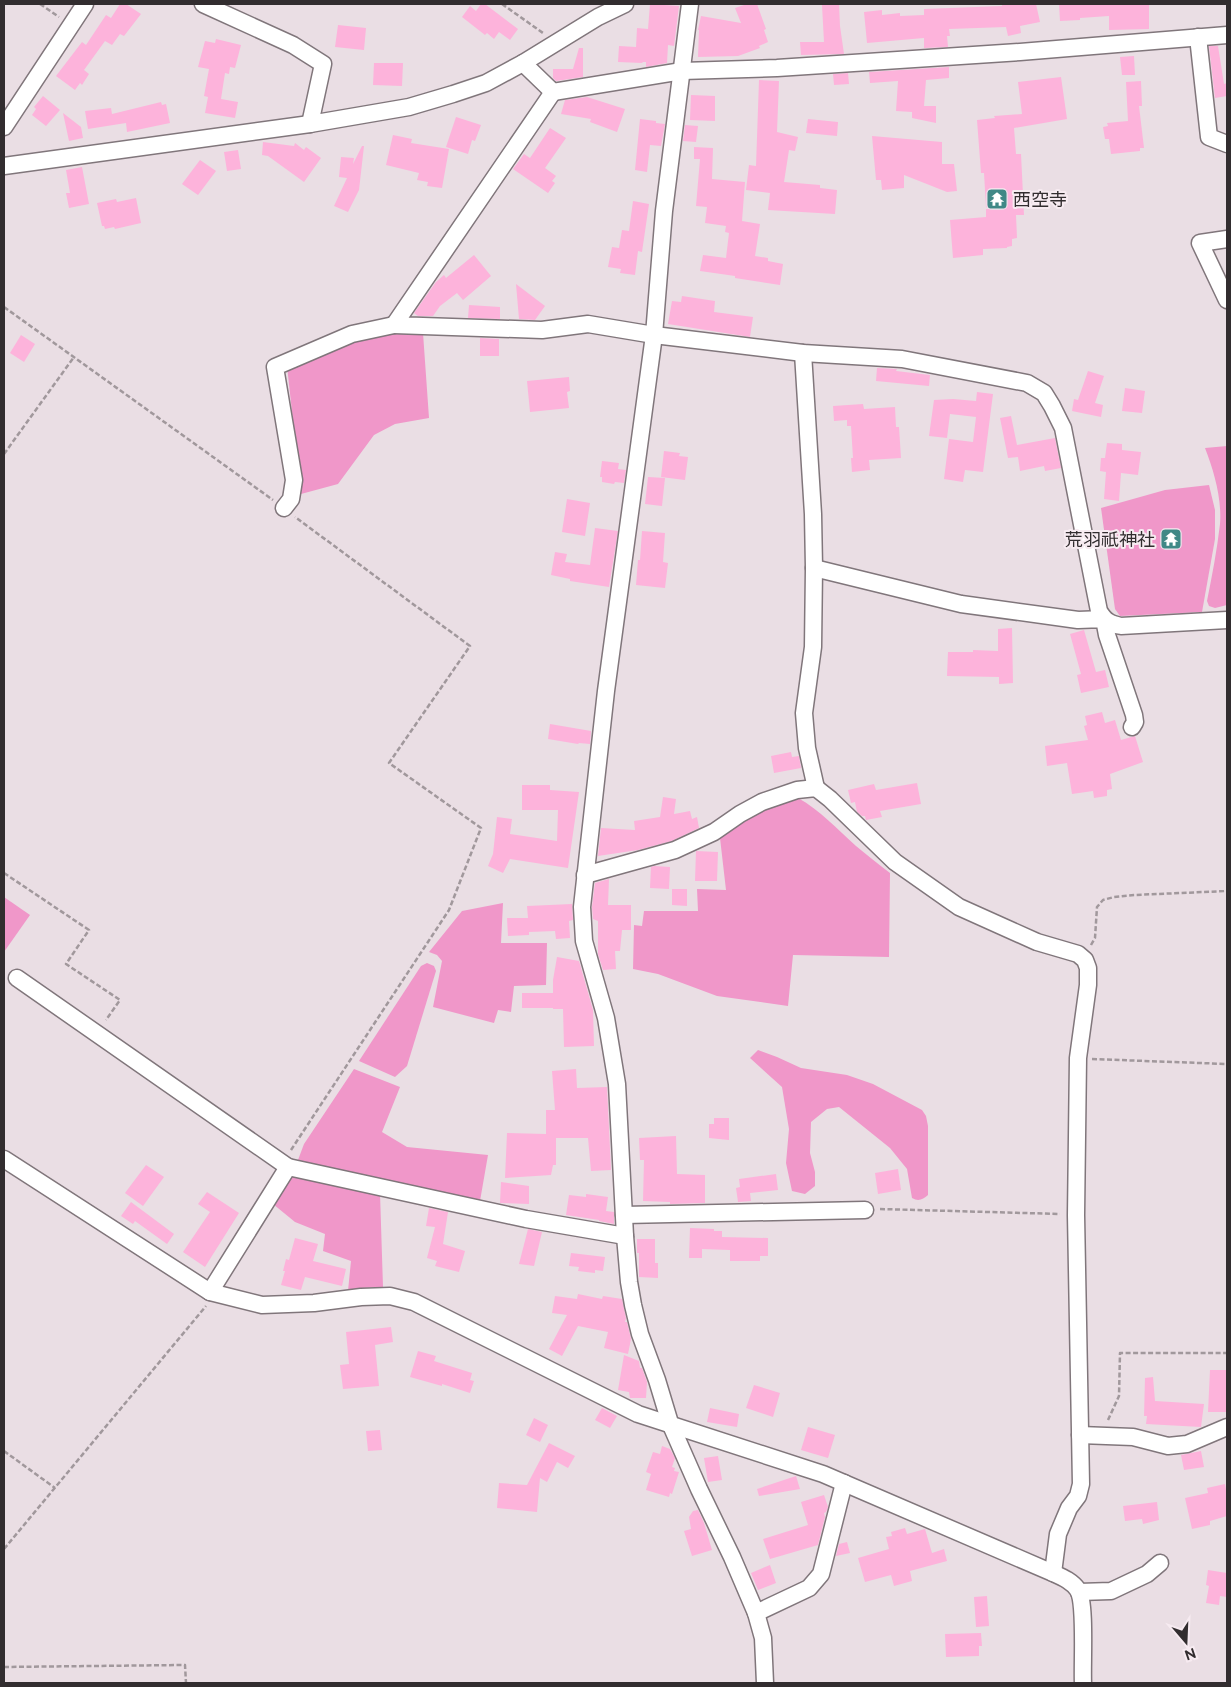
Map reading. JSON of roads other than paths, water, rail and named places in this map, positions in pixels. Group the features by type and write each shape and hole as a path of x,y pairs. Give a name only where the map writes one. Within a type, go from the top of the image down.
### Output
{"street":[{"path":"4,127 85,4"},
{"path":"203,4 293,46 323,64 310,124"},
{"path":"4,166 310,124 409,108 486,83 523,63 598,17 625,4"},
{"path":"690,4 664,211 654,335 606,691 584,875 582,907 584,941 606,1018 617,1084 624,1214 629,1282 633,1306 640,1334 670,1423 756,1613 763,1638 765,1683"},
{"path":"394,325 553,92 682,71 777,68 1227,35"},
{"path":"1198,37 1209,137 1227,144"},
{"path":"523,63 553,92"},
{"path":"1227,239 1200,243 1227,300"},
{"path":"284,508 291,499 294,480 275,367 352,334 394,325 542,330 588,324 654,335 803,353 902,359 931,363 1027,383 1044,394 1063,428 1099,611 1110,624 1121,626 1227,620"},
{"path":"803,353 813,514 814,568 813,647 804,713 807,748 816,788"},
{"path":"814,568 961,604 1078,620 1104,619"},
{"path":"1104,619 1107,634 1134,716 1135,722 1132,727"},
{"path":"584,875 675,850 714,832 762,802 797,790 816,788 830,798 895,862 959,907 1037,942 1078,954 1085,960 1088,968 1088,985 1078,1058 1076,1215 1081,1484 1078,1496 1068,1508 1058,1534 1053,1573"},
{"path":"17,978 288,1167 526,1219 626,1236"},
{"path":"4,1159 210,1292 262,1305 314,1303 361,1297 390,1296 414,1302 638,1414 823,1474 1072,1582 1079,1592 1082,1609 1082,1683"},
{"path":"210,1292 288,1167"},
{"path":"624,1214 865,1210"},
{"path":"1080,1435 1133,1438 1168,1446 1187,1444 1227,1427"},
{"path":"756,1613 809,1588 822,1574 844,1483"},
{"path":"1079,1592 1111,1591 1147,1574 1160,1563"}],"place":[{"name":"西空寺","path":"997,199"},
{"name":"荒羽祇神社","path":"1171,539"}]}
